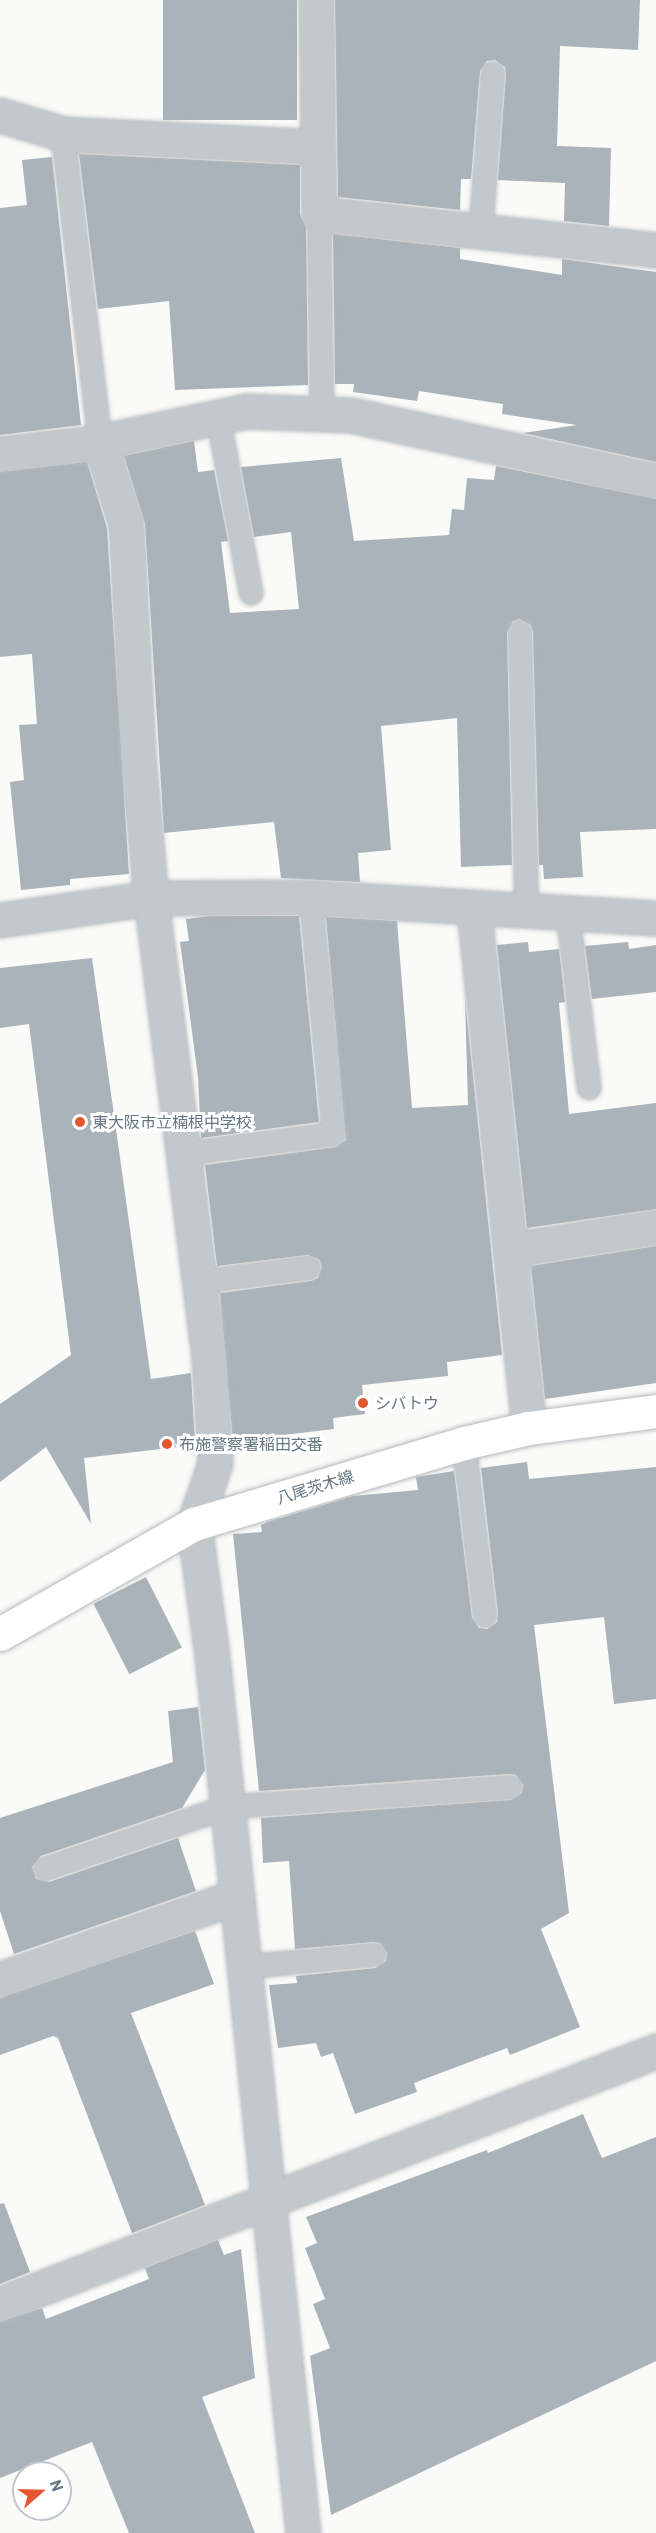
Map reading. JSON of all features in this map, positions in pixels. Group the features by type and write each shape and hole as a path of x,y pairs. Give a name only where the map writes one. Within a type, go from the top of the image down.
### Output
{"main road":[{"name":"八尾茨木線","path":"0,1634 194,1524 464,1443 529,1428 656,1411"}],"street":[{"path":"316,0 316,147 319,213 656,250"},
{"path":"0,115 63,134 316,147"},
{"path":"0,454 100,442 246,411 322,414 351,416 656,481"},
{"path":"100,442 126,525 138,755 151,898 208,1356 214,1463 194,1524 227,1807 303,2533"},
{"path":"0,920 151,898 311,897 474,910 656,918"},
{"path":"474,910 529,1428"},
{"path":"510,1250 656,1227"},
{"path":"0,1979 236,1897"},
{"path":"0,2304 267,2199 656,2051"}],"lane":[{"path":"481,229 493,73"},
{"path":"63,134 100,442"},
{"path":"319,213 322,414"},
{"path":"218,416 251,593"},
{"path":"520,632 527,912"},
{"path":"183,1154 334,1134 311,897"},
{"path":"568,914 589,1088"},
{"path":"199,1282 309,1268"},
{"path":"464,1443 485,1616"},
{"path":"45,1869 227,1807 510,1787"},
{"path":"244,1967 374,1955"}],"building":[{"path":"163,0 297,0 297,120 163,120"},
{"path":"335,0 640,0 638,50 560,46 557,146 611,148 609,226 564,221 565,183 498,180 506,74 505,67 495,60 487,61 480,71 471,179 461,179 460,210 338,197"},
{"path":"79,154 300,165 300,214 306,227 308,385 175,390 169,301 98,309"},
{"path":"52,157 81,425 0,435 0,208 27,205 22,160"},
{"path":"333,234 460,248 460,259 562,275 562,259 656,272 656,462 523,433 577,425 502,414 503,404 419,391 417,401 353,392 354,384 335,384"},
{"path":"194,441 198,472 214,470 228,541 221,542 230,613 299,609 291,532 254,537 241,467 341,458 354,541 449,535 452,509 464,510 467,478 494,480 496,466 656,499 656,829 580,832 583,877 544,879 543,865 539,865 533,632 531,625 520,619 513,621 507,632 512,865 461,867 457,718 381,726 391,850 358,853 360,882 281,878 274,822 164,833 145,524 124,456"},
{"path":"87,462 107,528 129,874 70,879 70,885 21,890 10,782 24,780 19,725 37,724 32,654 0,657 0,472"},
{"path":"210,916 299,916 319,1122 201,1138 198,1077 180,942 189,941 186,919"},
{"path":"326,917 397,921 412,1108 468,1105 465,999 502,1355 447,1362 448,1376 362,1385 365,1414 333,1418 334,1429 233,1441 220,1293 311,1281 318,1278 322,1267 319,1259 308,1255 217,1266 205,1165 336,1147 346,1140"},
{"path":"528,942 529,952 559,949 565,1002 559,1003 569,1114 656,1103 656,1209 527,1228 497,945"},
{"path":"628,942 629,949 656,945 656,992 592,999 585,946"},
{"path":"92,958 151,1379 191,1373 195,1445 84,1458 91,1524 46,1447 0,1482 0,1404 71,1355 29,1024 0,1028 0,968"},
{"path":"656,1246 656,1383 545,1399 531,1266"},
{"path":"527,1462 529,1479 656,1467 656,1699 614,1704 604,1617 534,1625 569,1913 541,1929 580,2027 510,2055 507,2048 414,2083 417,2092 355,2114 333,2053 321,2057 316,2043 278,2048 269,1985 297,1983 296,1976 376,1968 386,1961 387,1953 380,1943 373,1942 295,1949 289,1861 263,1863 261,1818 511,1800 522,1793 523,1785 516,1775 509,1774 259,1791 233,1534 262,1532 261,1525 267,1522 353,1496 418,1490 416,1477 454,1471 472,1618 479,1628 487,1629 497,1622 498,1614 481,1468"},
{"path":"146,1577 182,1647 129,1674 93,1604"},
{"path":"198,1707 205,1770 182,1808 41,1856 32,1867 36,1879 49,1882 178,1838 196,1891 14,1954 0,1911 0,1818 173,1762 168,1711"},
{"path":"195,1931 214,1984 131,2013 205,2205 132,2233 58,2038 53,2036 0,2055 0,1998"},
{"path":"583,2114 602,2158 656,2137 656,2361 331,2515 310,2356 330,2348 313,2304 325,2299 305,2248 317,2243 306,2217 487,2150 488,2153"},
{"path":"4,2203 30,2272 0,2284 0,2204"},
{"path":"218,2240 224,2255 241,2249 255,2378 202,2397 255,2533 129,2533 92,2442 43,2461 12,2461 12,2473 0,2478 0,2322 42,2308 46,2319 149,2279 145,2268"}],"place":[{"name":"東大阪市立楠根中学校","path":"80,1122"},
{"name":"シバトウ","path":"363,1403"},
{"name":"布施警察署稲田交番","path":"167,1444"}]}
